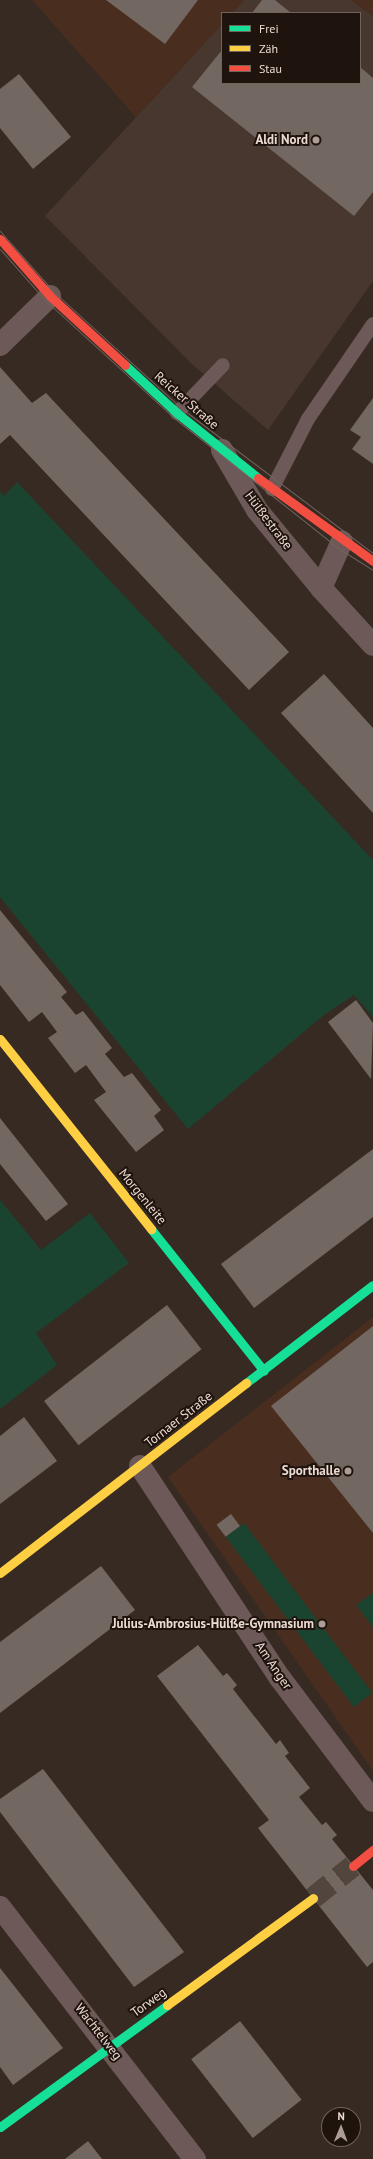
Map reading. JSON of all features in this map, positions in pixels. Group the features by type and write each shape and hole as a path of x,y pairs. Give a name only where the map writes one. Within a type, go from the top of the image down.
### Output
{"street":[{"name":"Reicker Straße","path":"0,239 50,296 177,413 272,489 342,541 373,561"},
{"path":"0,345 50,296"},
{"name":"Hülßestraße","path":"222,450 257,510 320,588 373,645"},
{"path":"320,588 342,541"},
{"name":"Morgenleite","path":"0,1038 264,1371"},
{"name":"Tornaer Straße","path":"0,1573 264,1371 373,1285"},
{"name":"Am Anger","path":"140,1466 280,1678 373,1801"},
{"path":"353,1866 373,1850"},
{"name":"Torweg","path":"0,2127 313,1898"},
{"name":"Wachtelweg","path":"0,1907 195,2159"}],"lane":[{"path":"272,489 308,419 373,324"},
{"path":"177,413 223,365"}],"shaded area":[{"path":"32,0 244,0 233,12 221,12 221,25 136,117"},
{"path":"244,0 351,0 373,16 373,281 268,430 192,364 45,216 221,25 221,84 361,84 361,12 233,12"},
{"path":"351,0 373,0 373,16"},
{"name":"Julius-Ambrosius-Hülße-Gymnasium","path":"373,1317 373,1771 168,1477"}],"green space":[{"path":"17,482 373,860 373,1017 354,995 324,1015 188,1129 0,897 0,491 4,496"},
{"path":"0,1200 41,1250 90,1213 129,1263 36,1333 57,1365 0,1409"},
{"path":"244,1523 372,1693 354,1707 226,1537"},
{"path":"373,1593 373,1627 356,1605"}],"building":[{"path":"106,0 198,0 165,44"},
{"path":"262,0 275,0 290,12 253,12"},
{"name":"Aldi Nord","path":"221,51 221,84 361,84 361,68 373,78 373,192 354,216 192,87"},
{"path":"19,74 71,137 33,169 0,128 0,89"},
{"path":"0,367 32,403 46,393 289,652 249,690 10,435 0,444"},
{"path":"373,398 373,464 352,449 361,437 350,430"},
{"path":"324,674 373,728 373,813 281,713"},
{"path":"0,910 67,992 61,997 76,1015 83,1011 112,1048 105,1054 124,1077 132,1073 161,1110 154,1116 164,1130 136,1152 94,1100 106,1092 86,1065 75,1073 48,1038 57,1032 42,1012 29,1022 0,985"},
{"path":"356,1000 373,1023 371,1079 328,1022"},
{"path":"0,1118 68,1204 46,1221 0,1164"},
{"path":"373,1149 373,1217 254,1308 221,1264"},
{"path":"167,1305 201,1349 79,1445 44,1401"},
{"name":"Sporthalle","path":"373,1326 373,1533 271,1406"},
{"path":"24,1417 57,1461 0,1504 0,1436"},
{"path":"231,1514 240,1526 226,1537 217,1525"},
{"path":"101,1566 135,1610 0,1713 0,1642"},
{"path":"198,1645 223,1676 227,1673 237,1685 233,1689 276,1744 280,1740 289,1753 285,1756 310,1788 299,1797 322,1825 326,1822 337,1835 332,1839 373,1890 373,1962 367,1967 258,1828 269,1820 157,1676"},
{"path":"43,1769 184,1952 134,1987 0,1812 0,1799"},
{"path":"0,1968 63,2048 13,2085 0,2067"},
{"path":"240,2021 302,2100 253,2138 191,2059"},
{"path":"88,2141 102,2159 65,2159"}],"tunnel":[{"path":"313,1898 353,1866"}],"tram line":[{"path":"0,231 54,292 181,408 373,553"},
{"path":"0,249 45,300 173,417 338,548 373,570"}],"traffic: fast":[{"path":"125,365 177,413 258,478"},
{"path":"151,1229 264,1371"},
{"path":"246,1383 373,1285"},
{"path":"0,2127 167,2005"}],"traffic: slow":[{"path":"0,1039 151,1229"},
{"path":"0,1573 246,1383"},
{"path":"167,2005 313,1898"}],"traffic: jam":[{"path":"0,239 50,296 125,365"},
{"path":"258,478 373,561"},
{"path":"353,1866 373,1850"}],"place":[{"name":"Aldi Nord","path":"316,140"},
{"name":"Sporthalle","path":"348,1471"},
{"name":"Julius-Ambrosius-Hülße-Gymnasium","path":"322,1624"}]}
